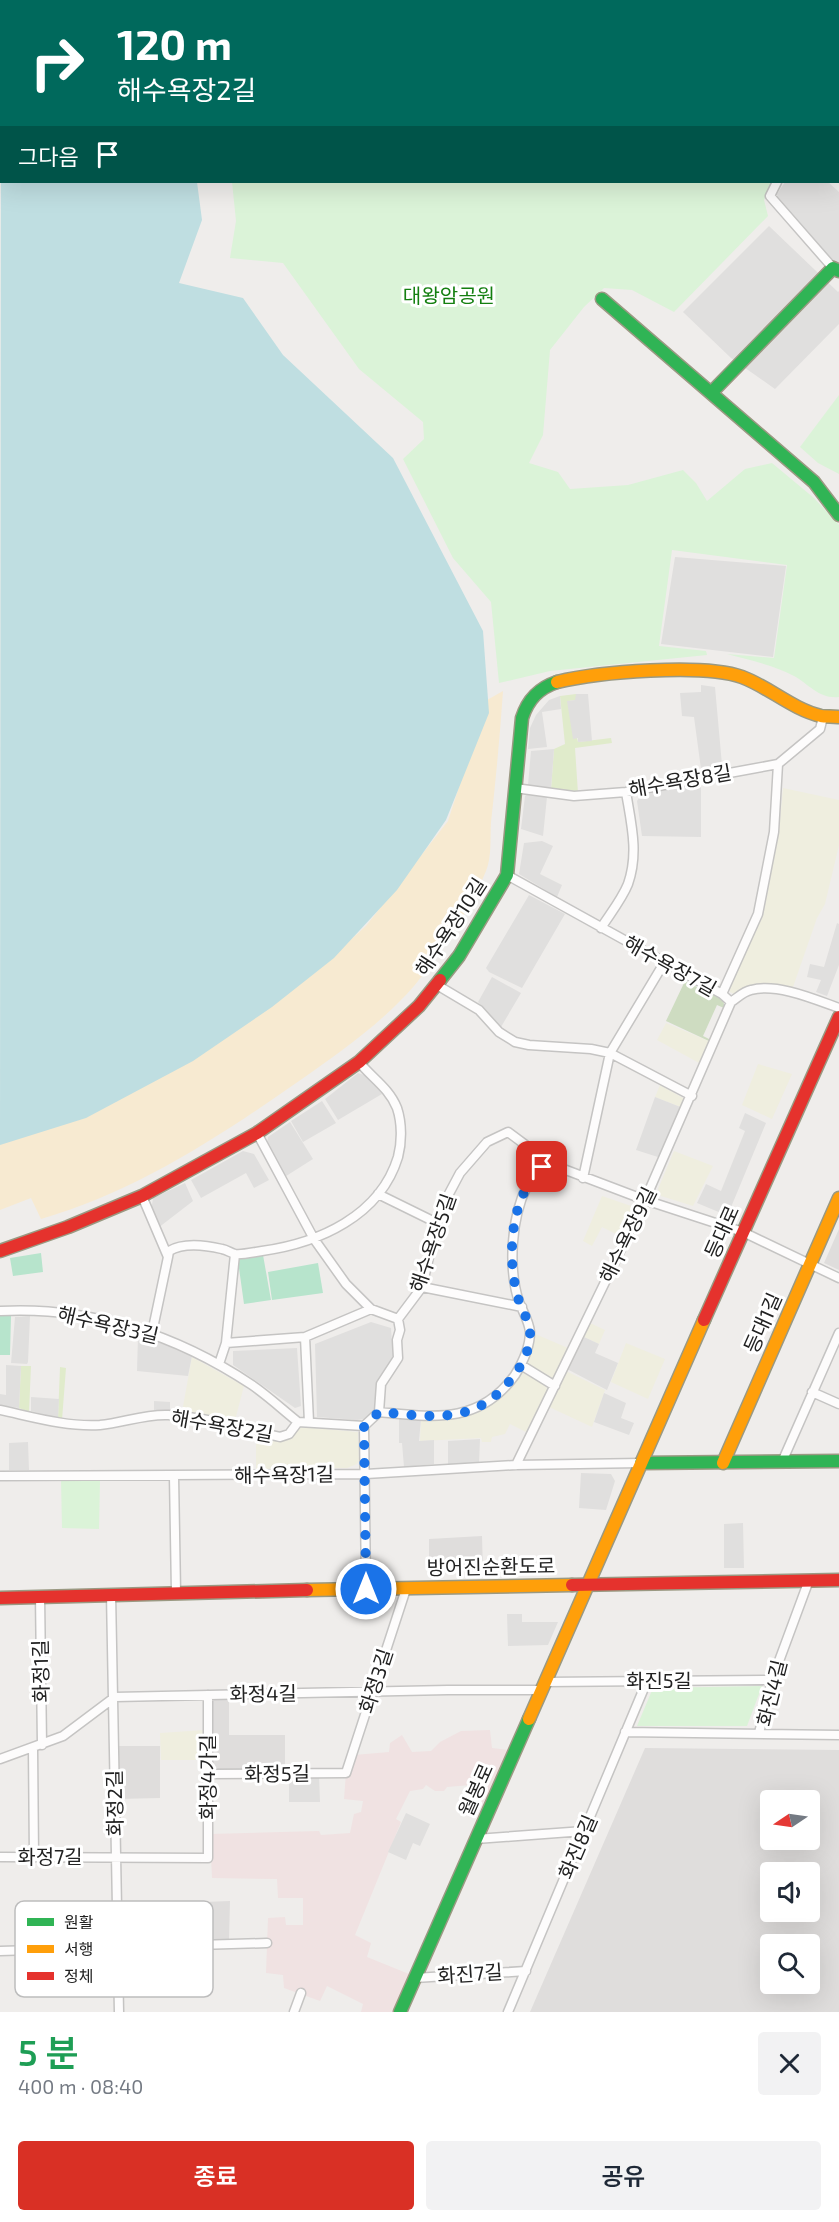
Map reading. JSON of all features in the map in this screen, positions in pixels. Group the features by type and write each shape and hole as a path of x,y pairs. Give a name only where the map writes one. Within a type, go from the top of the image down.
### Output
{"street":[{"path":"712,392 836,269 770,196 776,183"},
{"path":"602,299 712,392 814,483 839,515"},
{"name":"해수욕장10길","path":"0,1251 68,1227 142,1196 256,1133 360,1062 419,1006 459,956 507,875 522,718 526,705 536,693 548,685 566,680 693,670 722,672 751,680 834,716"},
{"name":"해수욕장8길","path":"515,788 574,796 626,792 778,764 834,716"},
{"path":"722,994 758,914 774,832 778,764"},
{"path":"601,928 627,885 634,861 634,838 626,792"},
{"name":"해수욕장7길","path":"507,875 722,994 731,1002 750,990 766,988 798,993 839,1008"},
{"path":"583,1178 610,1053 664,963"},
{"path":"437,985 479,1010 499,1032 515,1042 610,1053 692,1096"},
{"name":"해수욕장9길","path":"516,1465 645,1200 731,1002"},
{"name":"등대로","path":"588,1585 839,1017"},
{"path":"153,1333 169,1251 187,1245 224,1249 235,1254 273,1249 314,1239 346,1223 368,1207 378,1194 394,1168 400,1148 401,1127 397,1109 390,1094 360,1062"},
{"name":"해수욕장5길","path":"398,1319 422,1287 443,1205 460,1173 487,1142 508,1132 547,1161 583,1178 743,1232 839,1278"},
{"path":"256,1133 314,1239 346,1284 371,1309 398,1319 400,1330 397,1340 398,1358 381,1384 379,1412 364,1426 366,1589"},
{"path":"379,1412 447,1416 465,1412 483,1405 504,1390 521,1365 528,1348 530,1332 519,1302 513,1260 516,1218 528,1184 547,1161"},
{"path":"378,1194 437,1223"},
{"path":"142,1196 168,1257"},
{"name":"등대1길","path":"723,1463 839,1198"},
{"path":"219,1364 226,1343 235,1254"},
{"path":"422,1287 522,1307"},
{"name":"해수욕장3길","path":"0,1311 34,1309 97,1318 153,1333 219,1364 253,1386 298,1422"},
{"path":"226,1343 305,1337 371,1309"},
{"path":"305,1337 309,1422"},
{"path":"782,1462 838,1339"},
{"path":"521,1365 555,1386"},
{"path":"812,1392 839,1404"},
{"name":"해수욕장2길","path":"0,1410 77,1426 102,1425 136,1417 166,1415 208,1420 280,1437 289,1434 298,1422 364,1426"},
{"path":"641,1463 839,1461"},
{"name":"해수욕장1길","path":"0,1476 366,1474 516,1465 641,1463"},
{"path":"174,1476 176,1592"},
{"name":"화진4길","path":"810,1580 772,1680 759,1733 839,1735"},
{"name":"방어진순환도로","path":"0,1598 176,1592 839,1580"},
{"name":"월봉로","path":"400,2012 588,1585"},
{"name":"화정3길","path":"346,1773 406,1589"},
{"name":"화정2길","path":"111,1594 117,1901"},
{"name":"화정1길","path":"40,1596 42,1745"},
{"name":"화진5길","path":"544,1686 647,1681 772,1680"},
{"name":"화진8길","path":"508,2012 647,1681"},
{"name":"화정4길","path":"113,1699 115,1697 544,1686"},
{"name":"화정4가길","path":"208,1695 208,1858"},
{"path":"0,1759 63,1736 113,1699"},
{"path":"625,1732 759,1733"},
{"path":"33,1748 34,1857"},
{"name":"화정5길","path":"208,1774 346,1773"},
{"path":"476,1839 584,1831"},
{"name":"화정7길","path":"0,1857 208,1858"},
{"path":"213,1944 267,1942"},
{"path":"0,1951 15,1950"},
{"name":"화진7길","path":"415,1978 526,1971"},
{"path":"294,2012 301,1993"},
{"name":"화정2길","path":"119,1997 119,2012"}],"shaded area":[{"path":"784,183 829,183 839,192 839,265 837,267 778,202 777,194"},
{"path":"769,226 839,291 839,324 775,389 731,358 683,312"},
{"path":"675,557 786,566 773,657 661,644"},
{"path":"701,685 715,687 722,765 701,769 694,717 682,716 680,693 701,692"},
{"path":"576,694 588,694 592,741 578,742 578,738 573,739 567,701 575,700"},
{"path":"560,696 561,709 542,712 547,747 528,749 530,728 536,715 549,700"},
{"path":"554,749 551,789 528,785 531,751"},
{"path":"701,781 701,837 642,836 637,801 639,798 658,790"},
{"path":"783,788 839,800 839,845 825,904 817,918 793,987 765,983 754,984 734,994 730,992 729,986 763,916 780,820"},
{"path":"527,794 547,797 543,836 521,829"},
{"path":"542,841 553,846 540,874 562,885 557,897 519,874 524,843"},
{"path":"529,895 565,914 522,988 489,972 486,968"},
{"path":"837,923 839,924 839,965 827,996 816,992 821,980 807,977 810,964 824,967"},
{"path":"492,977 521,993 501,1027 478,1002"},
{"path":"666,1023 711,1042 701,1064 657,1040"},
{"path":"758,1064 792,1074 772,1119 742,1105"},
{"path":"358,1073 373,1082 382,1094 338,1120 325,1099"},
{"path":"660,1085 683,1098 683,1108 655,1097"},
{"path":"655,1097 683,1108 661,1158 636,1150"},
{"path":"322,1101 336,1123 303,1142 291,1121"},
{"path":"745,1113 766,1123 729,1212 721,1213 697,1203 706,1184 721,1191 745,1131 739,1128"},
{"path":"290,1122 313,1159 283,1178 266,1148 268,1137"},
{"path":"243,1151 254,1154 269,1180 254,1188 246,1173 201,1198 191,1180"},
{"path":"674,1151 713,1166 693,1206 661,1196 658,1189"},
{"path":"185,1183 193,1201 158,1228 151,1212 153,1198"},
{"path":"602,1196 637,1208 624,1238 602,1227 592,1246 583,1241"},
{"path":"839,1229 839,1270 824,1263"},
{"path":"30,1316 28,1362 27,1364 11,1363 15,1317"},
{"path":"371,1322 391,1328 393,1357 377,1382 374,1410 365,1419 357,1420 317,1417 315,1344"},
{"path":"590,1323 605,1330 599,1344 584,1337"},
{"path":"533,1333 568,1348 554,1377 550,1378 527,1363"},
{"path":"138,1336 173,1346 192,1356 188,1376 137,1371"},
{"path":"584,1337 599,1344 595,1353 618,1363 607,1390 567,1369"},
{"path":"626,1343 665,1359 648,1399 611,1382"},
{"path":"297,1348 301,1406 295,1408 233,1365 233,1351"},
{"path":"192,1357 244,1386 234,1424 182,1412"},
{"path":"6,1365 21,1366 19,1408 0,1405 0,1394 6,1395"},
{"path":"566,1371 605,1390 592,1427 549,1407"},
{"path":"521,1372 527,1372 546,1385 547,1390 526,1432 510,1424 505,1434 492,1437 491,1442 482,1442 481,1438 420,1441 421,1419 443,1420 484,1408 498,1400"},
{"path":"604,1393 626,1403 621,1418 634,1423 629,1435 594,1422"},
{"path":"31,1397 59,1399 58,1418 31,1411"},
{"path":"154,1401 170,1402 170,1412 154,1410"},
{"path":"399,1418 421,1419 419,1441 434,1440 434,1464 404,1467 402,1443 399,1443"},
{"path":"301,1427 358,1432 359,1460 357,1464 347,1468 256,1469 256,1437 275,1441 286,1439"},
{"path":"480,1439 479,1463 448,1465 448,1441"},
{"path":"28,1442 29,1470 9,1470 9,1443"},
{"path":"581,1473 611,1474 615,1481 606,1510 579,1508"},
{"path":"743,1523 744,1568 724,1568 724,1524"},
{"path":"482,1536 483,1571 429,1574 429,1539"},
{"path":"507,1614 522,1614 522,1622 558,1622 548,1645 508,1646"},
{"path":"212,1697 229,1697 229,1735 285,1735 285,1771 211,1770"},
{"path":"205,1730 205,1760 161,1760 160,1733"},
{"path":"490,1730 492,1748 509,1750 477,1816 463,1809 471,1785 447,1787 444,1791 435,1791 426,1785 423,1789 410,1791 396,1819 401,1822 355,1935 371,1943 367,1957 409,1974 393,2012 361,2012 363,2004 327,1986 320,2001 284,1988 283,1975 266,1973 268,1918 285,1917 286,1925 303,1925 303,1898 278,1898 277,1879 212,1878 210,1834 319,1831 321,1835 350,1833 354,1814 361,1812 363,1801 344,1799 346,1773 354,1755 389,1752 390,1743 402,1735 412,1752 431,1751 440,1742 461,1731"},
{"path":"116,1746 160,1746 160,1798 117,1799"},
{"path":"645,1748 839,1750 839,2012 530,2012"},
{"path":"319,1775 320,1802 289,1802 289,1776"},
{"path":"406,1813 430,1824 420,1846 413,1843 406,1860 388,1852"},
{"path":"230,1901 229,1939 213,1939 213,1902"}],"green space":[{"name":"대왕암공원","path":"232,183 773,183 764,200 768,216 674,312 632,290 604,288 584,307 550,350 543,435 529,463 558,472 570,489 628,485 683,470 696,483 707,501 745,469 772,463 814,498 839,525 839,697 820,694 794,676 778,669 727,654 774,658 787,565 672,550 659,646 706,651 707,655 550,671 499,683 491,602 453,558 403,459 424,439 423,422 359,369 283,263 230,258 236,221"},
{"path":"839,395 839,474 818,463 800,447"},
{"path":"576,694 576,700 568,701 578,742 611,738 612,743 575,748 578,793 551,789 554,749 565,744 560,696"},
{"path":"685,981 723,1000 725,1008 711,1042 666,1021","holes":["717,1005 724,1008 711,1040 703,1036"]},
{"path":"41,1253 43,1272 13,1276 10,1258"},
{"path":"263,1255 271,1300 244,1304 238,1261"},
{"path":"318,1263 323,1293 272,1300 268,1272"},
{"path":"11,1315 10,1355 0,1355 0,1316"},
{"path":"21,1366 31,1366 29,1412 19,1408"},
{"path":"60,1367 66,1368 62,1420 58,1418"},
{"path":"61,1480 100,1481 99,1529 62,1528"},
{"path":"762,1686 747,1726 637,1726 653,1688"}],"sand":[{"path":"503,691 488,865 480,885 454,931 424,974 402,999 374,1025 314,1071 207,1142 143,1178 76,1208 41,1219 31,1198 0,1210 0,1139 308,978 366,926 448,821 487,700"}],"water":[{"path":"1,183 197,183 202,220 179,283 243,298 283,355 393,458 483,631 489,713 446,820 397,890 334,958 272,1007 193,1061 86,1118 0,1145"}],"traffic: fast":[{"path":"712,392 833,268 839,271"},
{"path":"602,299 814,482 839,515"},
{"path":"440,980 459,956 507,875 522,718 527,705 535,695 545,687 557,682"},
{"path":"641,1463 839,1461"},
{"path":"400,2012 529,1719"}],"traffic: slow":[{"path":"557,682 623,672 702,670 742,677 810,713 839,717"},
{"path":"723,1463 839,1198"},
{"path":"529,1719 704,1320"},
{"path":"307,1590 572,1585"}],"traffic: jam":[{"path":"0,1251 68,1227 142,1196 257,1133 359,1062 419,1006 440,980"},
{"path":"704,1320 839,1017"},
{"path":"572,1585 839,1580"},
{"path":"0,1598 307,1590"}],"route":[{"path":"366,1589 364,1426 379,1412 427,1416 447,1416 465,1412 483,1405 504,1390 519,1369 528,1348 530,1332 526,1315 519,1302 513,1260 513,1241 521,1201 528,1184 542,1167"}]}
